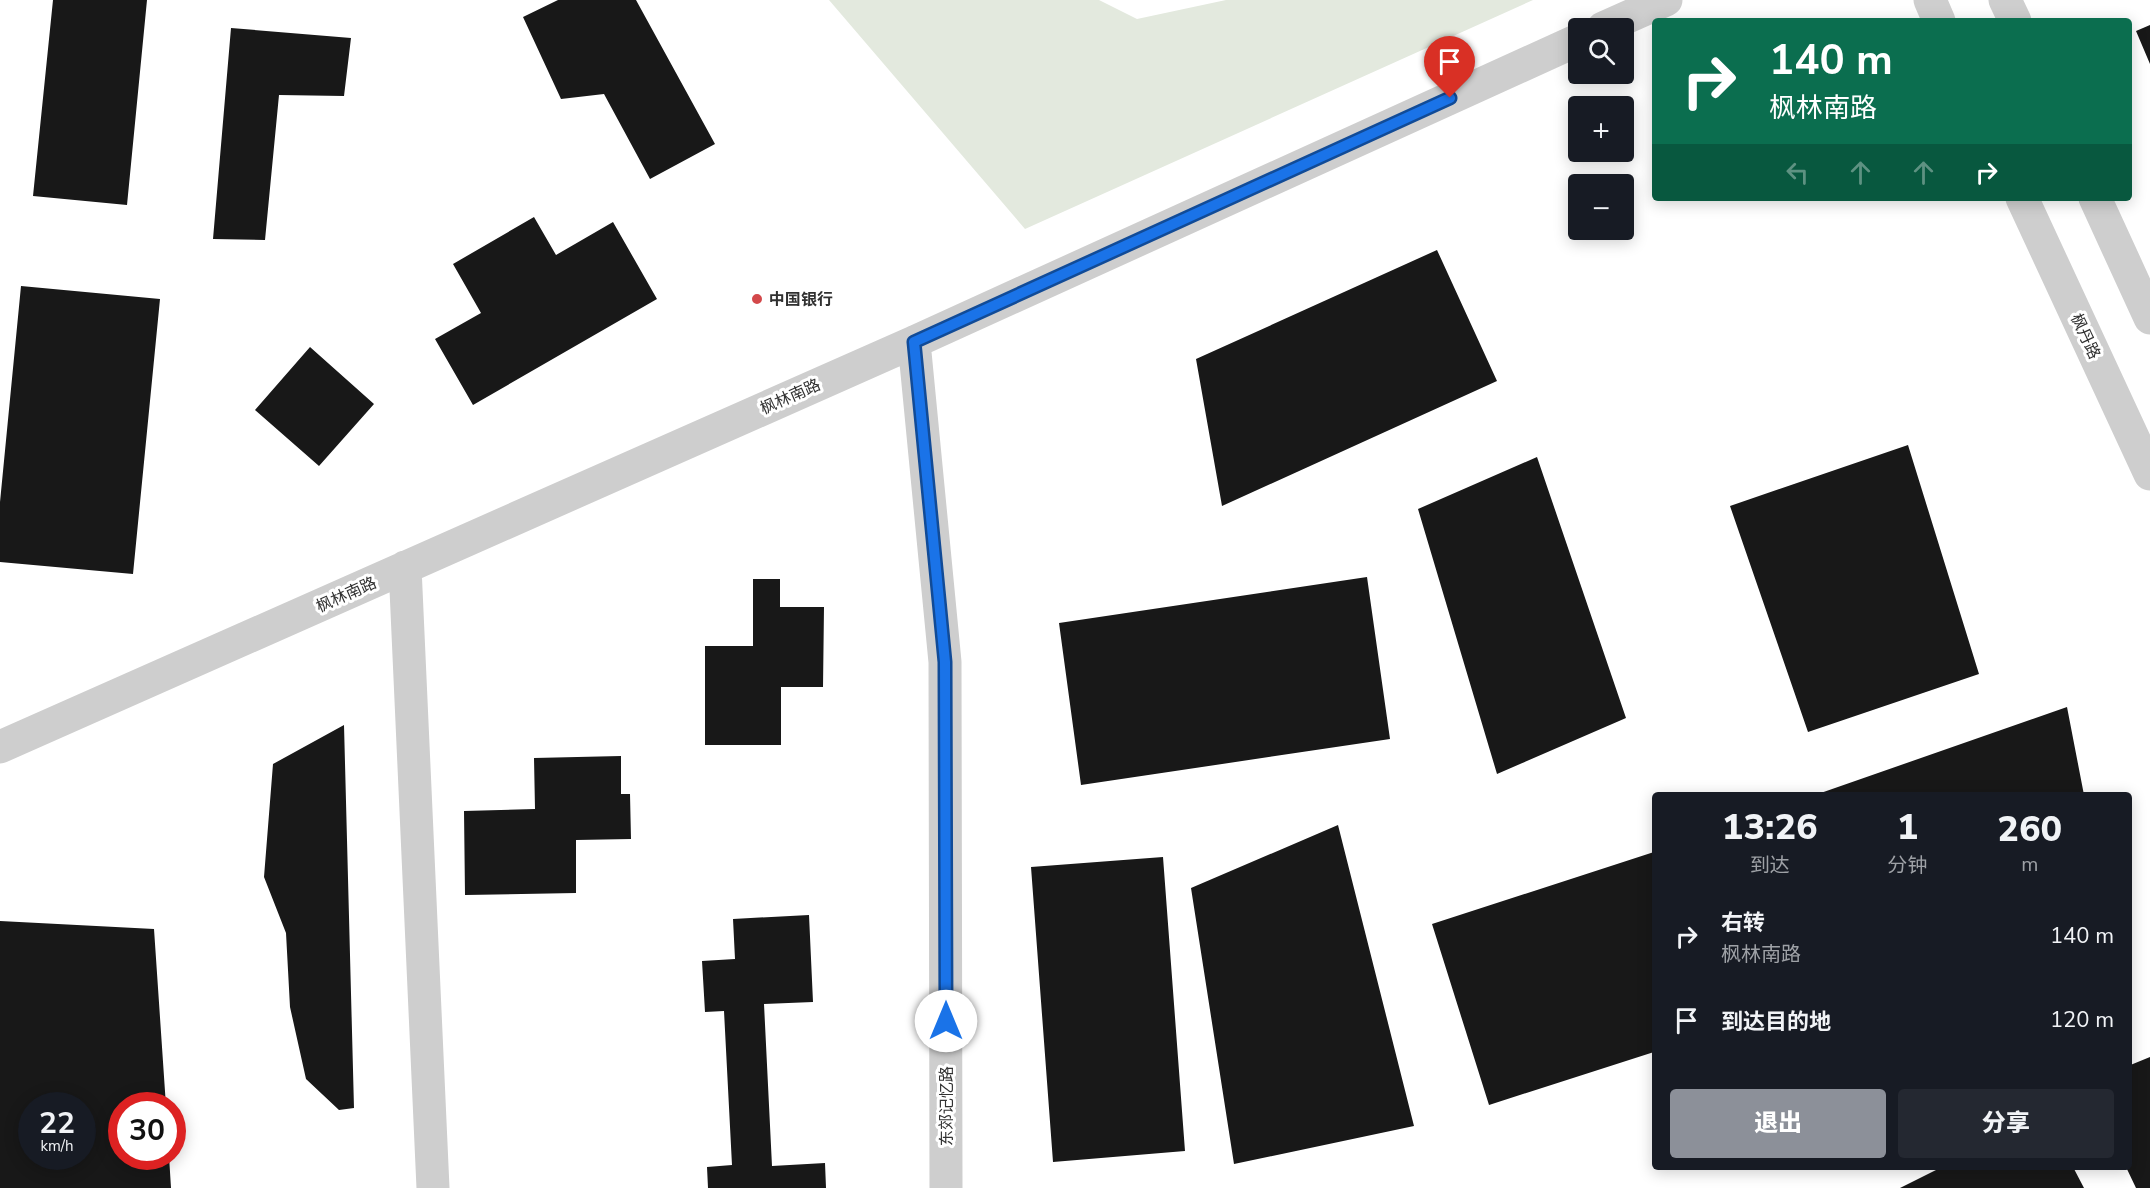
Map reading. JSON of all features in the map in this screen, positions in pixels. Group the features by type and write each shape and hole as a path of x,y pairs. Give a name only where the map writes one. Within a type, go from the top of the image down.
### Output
{"street":[{"path":"1626,18 1666,0"},
{"path":"1930,0 1938,18"},
{"path":"2005,0 2014,18"},
{"name":"枫林南路","path":"0,747 914,342 1568,45"},
{"name":"枫丹路","path":"2023,201 2150,474"},
{"path":"2096,201 2150,318"},
{"name":"东郊记忆路","path":"914,342 945,662 946,1188"},
{"path":"405,567 433,1188"}],"shaded area":[{"path":"829,0 1099,0 1137,19 1226,0 1533,0 1025,229"}],"building":[{"path":"53,0 147,0 127,205 33,196"},
{"path":"558,0 636,0 715,144 650,179 604,94 561,99 523,17"},
{"path":"2150,25 2150,64 2136,31"},
{"path":"231,28 351,38 344,96 279,95 265,240 213,239"},
{"path":"534,217 556,255 613,222 657,299 473,405 435,339 481,313 453,264"},
{"path":"1437,250 1497,381 1222,506 1196,359"},
{"path":"21,286 160,299 133,574 0,562 0,502"},
{"path":"310,347 374,404 319,466 255,410"},
{"path":"1908,445 1979,674 1808,732 1730,506"},
{"path":"1537,457 1626,718 1497,774 1418,509"},
{"path":"1367,577 1390,739 1081,785 1059,623"},
{"path":"753,579 780,579 780,607 824,607 823,687 781,687 781,745 705,745 705,646 753,646"},
{"path":"2067,707 2083,792 1824,792"},
{"path":"344,725 354,1108 339,1110 306,1079 290,1007 286,933 264,877 273,764"},
{"path":"621,756 621,794 630,794 631,839 576,840 576,893 465,895 464,811 535,809 534,758"},
{"path":"1338,825 1414,1126 1234,1164 1191,888"},
{"path":"1652,853 1652,1053 1489,1105 1432,924"},
{"path":"1163,857 1185,1151 1053,1162 1031,867"},
{"path":"809,915 813,1002 764,1004 772,1166 825,1163 826,1188 708,1188 707,1167 732,1165 724,1011 705,1012 702,961 735,959 733,919"},
{"path":"0,921 154,929 165,1092 108,1092 108,1170 170,1170 171,1188 0,1188"},
{"path":"2150,1057 2150,1188 2136,1188 2127,1170 2132,1170 2132,1064"},
{"path":"1936,1170 2075,1170 2084,1188 1900,1188"}],"place":[{"name":"中国银行","path":"757,299"}],"route":[{"path":"946,1021 945,662 914,342 1450,98"}]}
